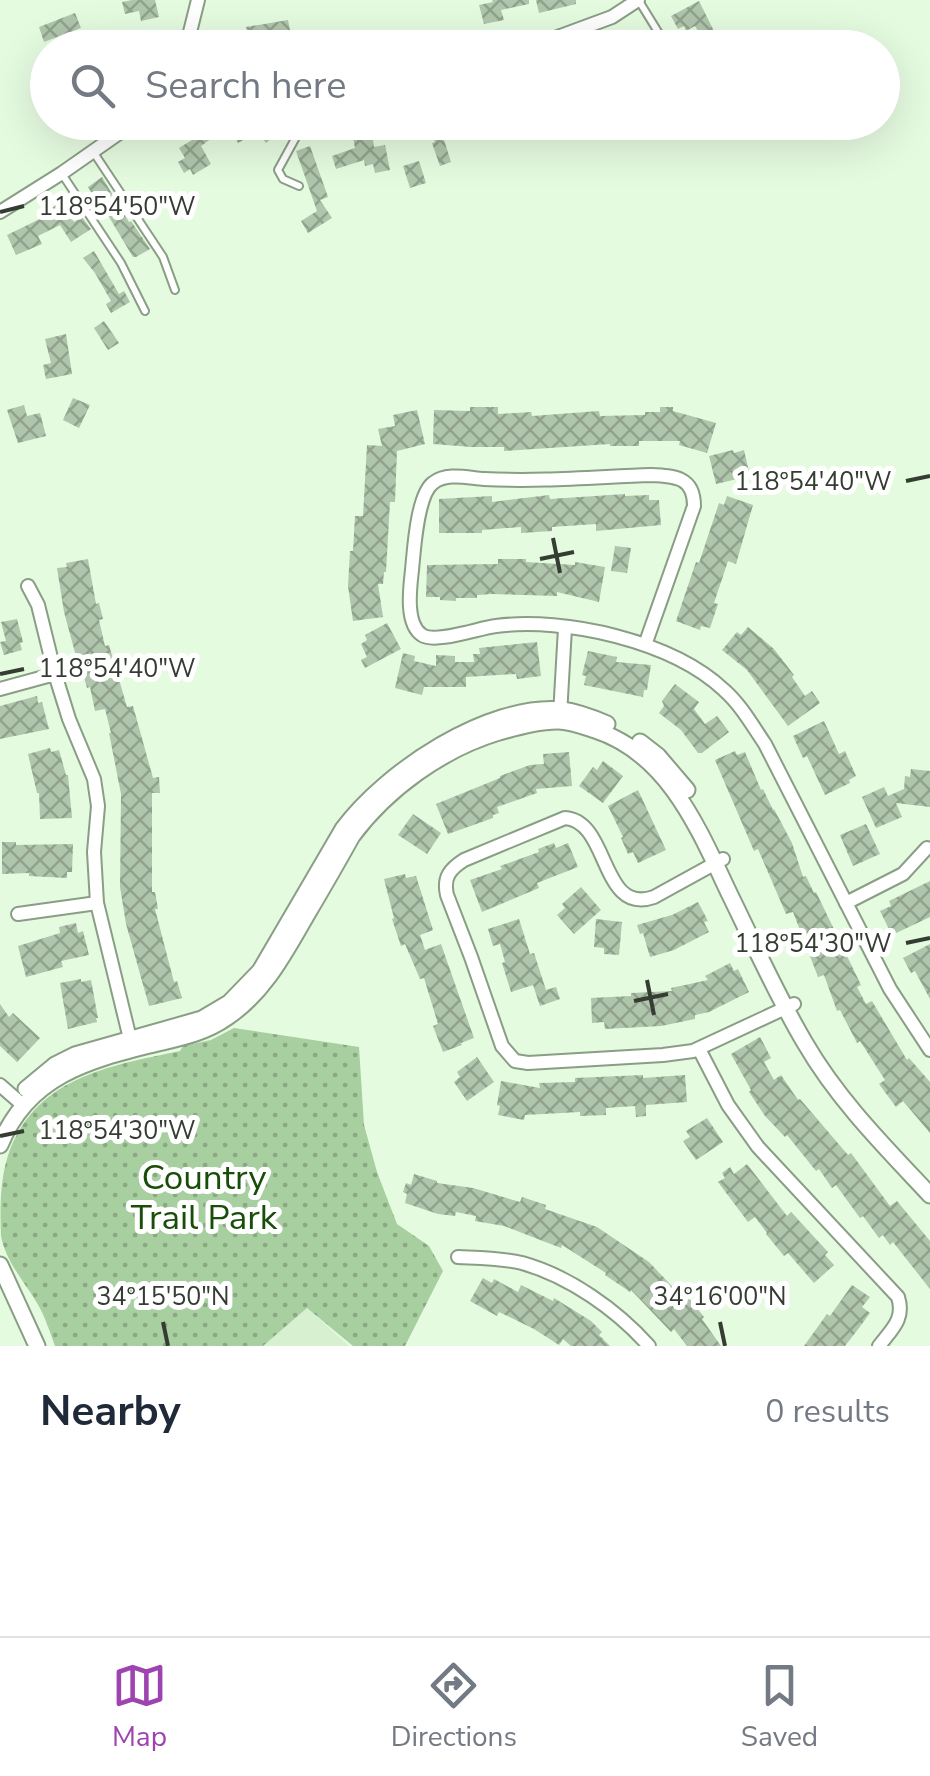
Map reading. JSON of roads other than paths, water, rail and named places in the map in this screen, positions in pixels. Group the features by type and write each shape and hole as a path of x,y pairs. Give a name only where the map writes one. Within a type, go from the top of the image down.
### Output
{"street":[{"path":"190,30 198,0"},
{"path":"576,30 622,13 638,0"},
{"path":"0,212 110,140"},
{"path":"646,645 694,506 692,491 683,480 651,475 550,480 460,476 430,485 423,500 414,548 411,611 420,634 440,638 524,624 565,628 646,645 701,671 741,708 773,758 890,989 930,1050"},
{"path":"28,586 38,605 55,674 94,779 98,806 94,852 97,903 131,1044"},
{"path":"560,715 565,628"},
{"path":"0,689 55,674"},
{"path":"0,1128 34,1081 55,1065 75,1055 131,1044 202,1019 229,1003 260,971 343,829 356,811 388,782 467,732 518,715 560,715 603,722 629,734 658,756 686,789 790,1006 836,1092 930,1195"},
{"path":"719,861 654,897 635,900 622,892 587,830 572,818 464,860 444,884 502,1046 515,1061 528,1063 663,1055 699,1049 790,1006"},
{"path":"846,904 909,869 927,848"},
{"path":"18,914 97,903"},
{"path":"790,1006 844,1086 930,1181"},
{"path":"699,1049 728,1105 758,1147 898,1296 900,1320 879,1346"},
{"path":"0,1085 20,1103"},
{"path":"0,1145 20,1103"},
{"path":"458,1257 508,1260 554,1276 612,1312 649,1346"},
{"path":"0,1265 34,1346"},
{"path":"0,1283 34,1346"}],"lane":[{"path":"638,0 657,30"},
{"path":"291,140 278,170 282,179 298,186"},
{"path":"94,152 163,257 175,290"},
{"path":"62,174 121,262 145,311"}],"park label":[{"name":"Country Trail Park","path":"204,1197"}]}
